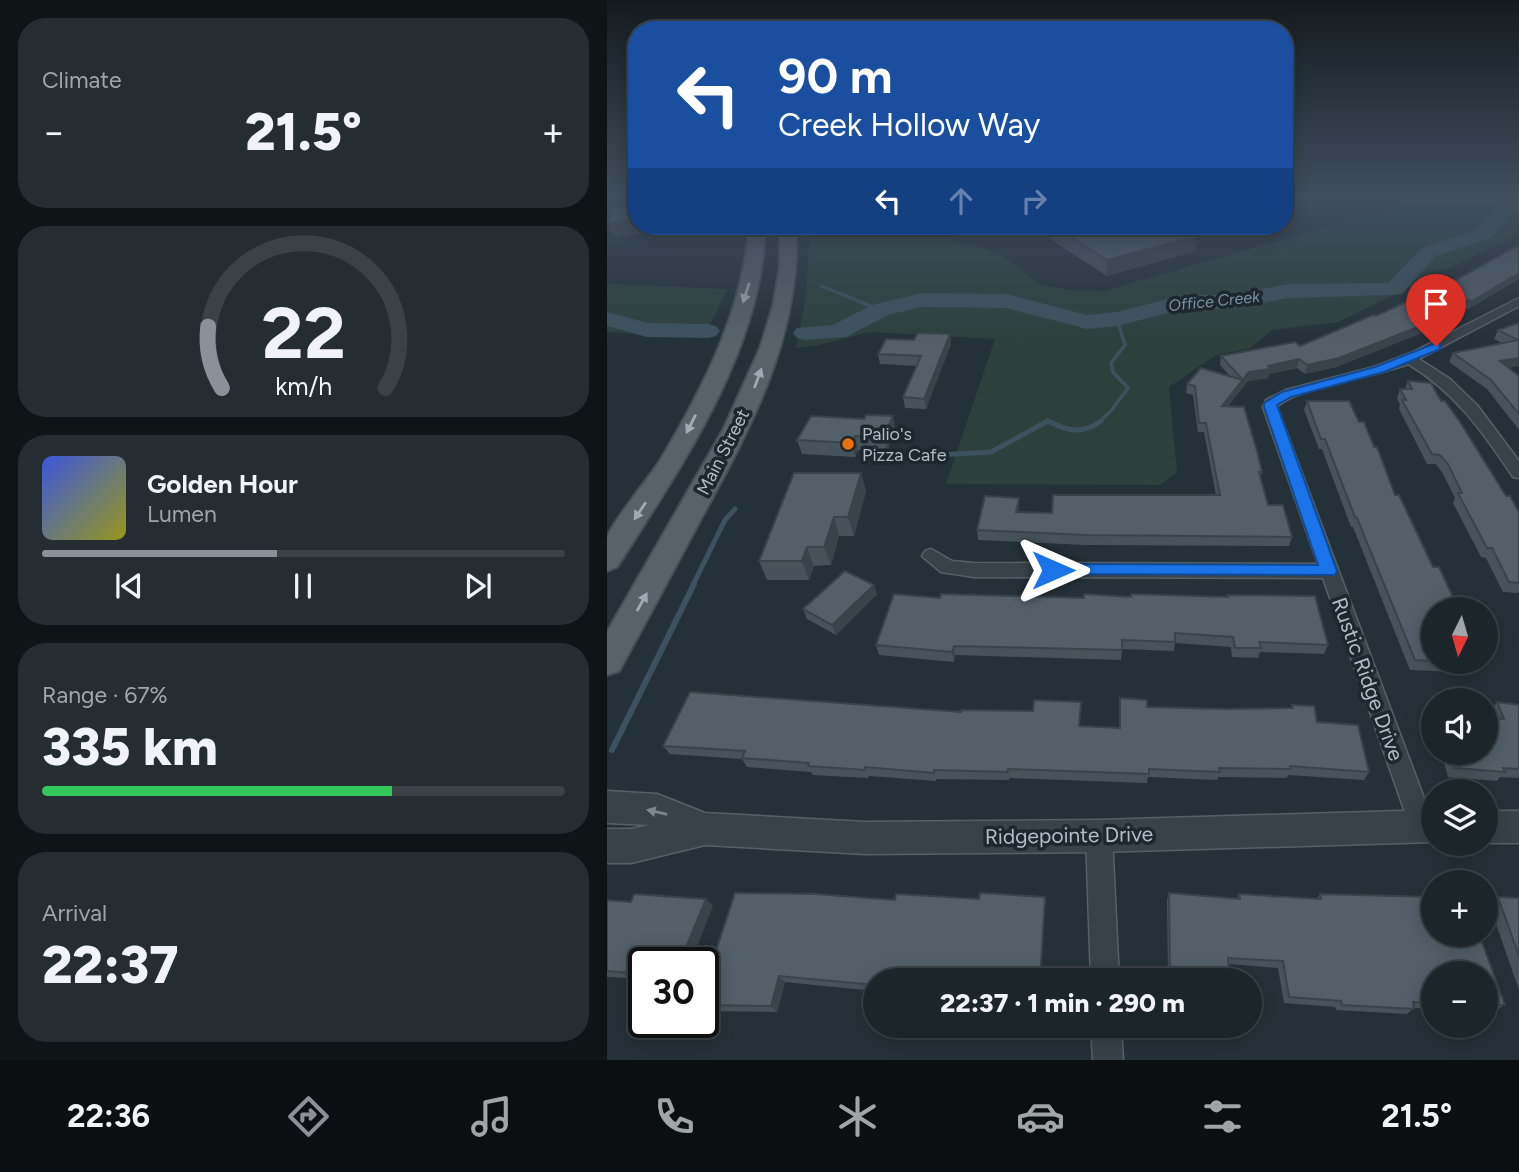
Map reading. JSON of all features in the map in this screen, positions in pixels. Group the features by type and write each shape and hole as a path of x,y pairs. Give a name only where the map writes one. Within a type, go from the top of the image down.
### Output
{"main road":[{"path":"607,560 672,462 720,371 748,289 756,244"},
{"name":"Main Street","path":"607,661 720,463 753,391 779,320 787,282 788,244"},
{"path":"672,462 720,463"}],"street":[{"path":"1409,359 1515,308"},
{"path":"1409,359 1461,393 1519,473"},
{"name":"Rustic Ridge Drive","path":"1409,359 1343,381 1286,395 1271,403 1270,407 1329,571 1421,810"},
{"path":"931,556 948,567 974,570 1329,571"},
{"name":"Ridgepointe Drive","path":"607,807 657,810 705,828 865,838 1099,836 1421,826"},
{"path":"1498,827 1519,827"},
{"name":"Ridgepointe Drive","path":"607,846 631,846 705,828"},
{"path":"1099,836 1104,968"},
{"path":"1107,1038 1108,1060"}],"green space":[{"path":"809,244 967,244 982,247 1004,257 1041,285 1068,290 1104,291 1265,244 1497,244 1338,322 1272,330 1251,348 1216,355 1169,387 1177,472 1160,485 946,484 995,339 869,332 820,345 796,348 806,296"},
{"path":"607,284 728,289 703,338 607,332"}],"building":[{"path":"1082,244 1165,244 1107,260"},
{"path":"1519,245 1519,273 1428,323 1339,358 1307,365 1299,359 1268,366 1270,369 1249,372 1243,380 1221,356 1295,342 1300,346 1376,316 1465,275"},
{"path":"1519,323 1519,358 1500,361 1519,376 1519,414 1491,380 1453,353 1518,340 1498,330"},
{"path":"918,333 950,334 924,399 903,397 921,356 878,354 886,339 914,340"},
{"path":"1201,368 1243,380 1222,406 1244,407 1257,451 1262,472 1259,472 1268,505 1283,505 1292,537 1086,535 977,530 985,496 1019,498 1016,512 1052,513 1053,495 1220,495 1206,423 1199,423 1195,386 1187,384"},
{"path":"1408,381 1431,383 1519,512 1519,583 1509,582 1492,548 1487,548 1458,493 1462,493 1448,464 1440,455 1432,454 1402,400 1406,400 1400,389 1412,389"},
{"path":"1307,401 1349,401 1359,422 1364,422 1374,447 1377,447 1395,495 1399,495 1433,567 1439,567 1453,597 1421,597 1421,660 1415,660 1325,439 1321,439"},
{"path":"866,415 893,416 884,437 855,436 851,443 797,440 811,416 864,419"},
{"path":"794,473 861,473 848,517 834,517 824,547 807,547 802,561 759,561"},
{"path":"845,571 874,585 832,625 803,609"},
{"path":"894,594 940,598 941,594 1084,598 1084,594 1131,597 1131,594 1315,596 1328,645 1259,642 1261,648 1235,648 1233,637 1175,633 1175,642 1122,640 1122,650 954,646 952,652 876,645"},
{"path":"690,692 961,712 1033,711 1034,700 1081,702 1079,726 1120,728 1120,698 1147,700 1147,707 1226,709 1314,706 1317,722 1358,725 1369,772 1290,766 1291,769 1219,768 1220,772 1149,769 1149,774 1008,769 1008,772 934,770 934,773 865,767 865,770 808,766 809,763 742,758 745,751 663,746"},
{"path":"1498,702 1519,705 1519,769 1503,768 1505,772 1455,768 1454,765 1498,765 1498,719 1504,719"},
{"path":"735,893 815,894 895,900 896,894 979,899 980,893 1045,897 1041,968 863,968 863,984 779,976 771,1006 719,1005 717,947"},
{"path":"1169,893 1240,899 1239,894 1321,899 1320,894 1421,897 1421,947 1484,947 1489,961 1421,961 1421,1002 1413,1002 1414,1009 1342,1005 1341,1001 1289,997 1283,961 1228,958 1229,968 1170,968"},
{"path":"634,894 706,899 686,947 628,947 628,973 607,971 607,900 631,902"},
{"path":"1498,897 1519,898 1519,956"},
{"path":"1498,986 1505,1005 1498,1005"}],"waterway":[{"name":"Office Creek","path":"805,333 838,332 880,310 921,300 1006,301 1087,322 1117,319 1183,302 1229,302 1289,291 1394,289 1429,252 1452,244"},
{"path":"821,286 841,294"},
{"path":"841,294 880,310"},
{"name":"Office Creek","path":"607,319 647,330 708,331"},
{"path":"1099,422 1128,388 1113,372 1111,363 1125,345 1117,319"},
{"path":"1050,422 1081,430 1101,421"},
{"path":"938,455 991,452 1046,422"},
{"path":"1046,422 1050,422"},
{"path":"1046,422 1050,422"},
{"path":"693,585 725,520 735,509"},
{"path":"612,750 694,584"}],"place":[{"name":"Palio's Pizza Cafe","path":"848,444"}],"route":[{"path":"1053,570 1329,571 1270,407 1271,403 1275,398 1380,370 1436,346"}]}
